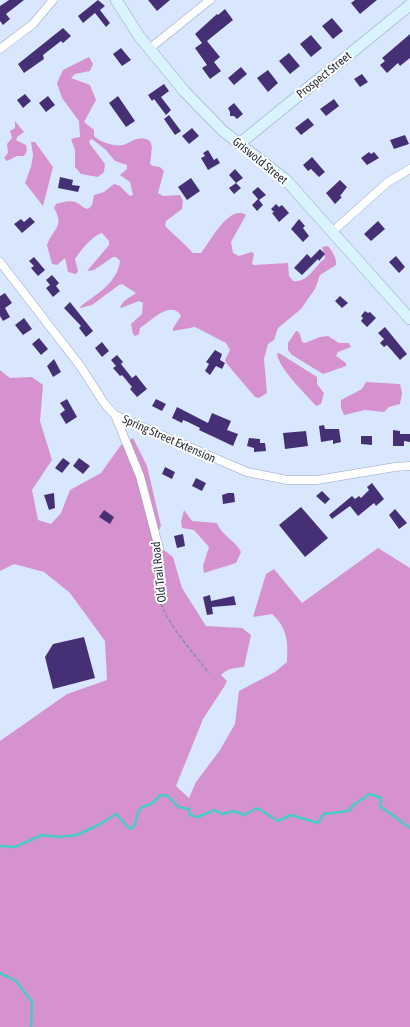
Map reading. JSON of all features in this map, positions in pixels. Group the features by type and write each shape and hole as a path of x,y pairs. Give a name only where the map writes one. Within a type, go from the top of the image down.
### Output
{"main road":[{"name":"Griswold Street","path":"116,0 171,77 206,116 239,144 279,174 410,319"},
{"name":"Prospect Street","path":"239,144 410,5"}],"street":[{"path":"0,49 33,24 53,0"},
{"path":"149,48 210,0"},
{"path":"332,232 388,182 410,169"},
{"name":"Spring Street Extension","path":"0,262 80,367 104,403 115,415 247,472 287,480 317,480 395,467 410,466"},
{"name":"Old Trail Road","path":"115,415 140,476 159,548"}],"path":[{"name":"Old Trail Road","path":"159,548 158,589 161,606 181,636 209,673"}],"shaded area":[{"path":"89,57 93,64 90,71 75,74 71,78 90,85 96,100 84,122 94,130 94,136 96,138 108,144 123,145 139,138 150,141 152,147 150,164 160,167 164,171 158,193 163,196 180,195 183,201 182,209 166,221 165,226 193,253 201,253 220,226 233,215 240,213 246,215 231,242 233,253 239,256 252,252 254,254 252,264 254,265 288,263 289,276 293,281 298,281 307,277 325,258 322,247 328,246 334,255 336,265 320,275 315,289 301,309 278,328 274,340 268,344 264,359 267,393 259,398 255,397 227,364 225,360 230,350 226,343 195,327 173,331 173,328 181,316 177,311 172,310 160,313 140,328 139,334 135,336 133,334 131,324 142,314 143,303 139,301 121,308 120,307 124,301 136,293 122,284 92,305 80,308 106,287 118,269 120,261 116,257 113,257 94,270 87,271 109,245 109,241 102,233 91,240 75,259 78,271 76,274 68,272 65,258 57,265 52,264 47,245 58,224 57,214 54,208 56,204 68,201 76,202 88,209 92,205 94,195 104,192 114,184 120,186 130,196 133,195 130,182 120,175 127,169 127,165 115,161 106,150 92,139 89,141 90,144 105,164 104,172 98,177 81,174 75,167 75,150 71,139 80,137 79,121 62,98 57,83 63,70"},
{"path":"15,121 24,132 17,137 16,140 26,145 27,151 24,156 17,156 7,161 4,158 8,153 7,144 12,138 10,131 15,128"},
{"path":"31,142 35,142 53,167 43,206 25,183 31,167 33,155"},
{"path":"296,331 299,332 302,342 305,343 320,337 328,336 339,343 349,343 351,347 338,352 336,356 346,363 346,366 323,374 292,355 288,350 288,343"},
{"path":"279,353 317,377 317,384 324,393 321,404 316,406 288,374 279,360 277,354"},
{"path":"0,370 10,378 32,377 43,385 40,421 52,460 32,490 38,520 51,524 61,513 70,490 101,473 121,445 133,438 147,466 161,526 153,542 173,557 182,588 206,626 242,628 251,635 244,667 234,668 221,675 227,681 203,719 176,786 189,798 196,782 220,750 235,724 239,691 275,672 287,662 287,642 281,625 272,614 253,617 266,574 274,569 302,603 378,548 410,568 410,1027 0,1027 0,741 67,694 107,680 105,641 70,593 44,572 14,564 0,571"},
{"path":"366,382 400,384 402,393 400,404 389,407 384,412 365,410 344,415 341,408 341,400 362,389"},
{"path":"184,510 192,521 217,523 222,531 241,552 236,563 204,573 203,566 209,547 194,530 182,528 181,522"}],"building":[{"path":"9,0 24,0 6,14 10,19 3,25 0,21 0,6"},
{"path":"98,0 105,6 100,10 110,23 106,27 95,13 83,23 78,16"},
{"path":"148,0 170,0 157,11"},
{"path":"355,0 377,0 360,14 351,3"},
{"path":"225,9 233,20 207,41 220,57 214,62 221,71 210,79 202,68 207,65 195,48 202,43 195,34 217,14 218,15"},
{"path":"332,18 343,31 333,39 322,26"},
{"path":"63,28 71,36 63,43 61,41 43,55 44,59 24,73 18,64"},
{"path":"410,34 410,58 400,66 398,63 387,73 380,65 385,61 382,58"},
{"path":"311,35 322,48 311,57 300,44"},
{"path":"121,48 131,60 122,66 113,54"},
{"path":"289,53 300,66 290,74 279,61"},
{"path":"241,67 247,74 234,85 228,78"},
{"path":"268,70 278,83 268,92 257,78"},
{"path":"362,74 368,82 360,87 354,79"},
{"path":"164,84 169,91 161,97 171,110 166,115 154,99 152,101 148,95"},
{"path":"25,94 31,101 23,108 17,100"},
{"path":"48,96 55,105 46,112 39,103"},
{"path":"118,96 135,121 126,127 109,103"},
{"path":"334,99 339,106 326,116 320,109"},
{"path":"234,103 243,114 237,119 234,116 230,116 228,108"},
{"path":"169,115 181,131 175,135 164,119"},
{"path":"308,118 314,125 301,135 295,128"},
{"path":"192,128 199,136 189,144 182,136"},
{"path":"405,135 409,144 394,149 390,140"},
{"path":"208,150 214,160 217,158 220,163 208,170 201,158 205,156 203,153"},
{"path":"369,152 371,154 374,152 379,158 367,165 361,158"},
{"path":"312,157 325,172 319,177 311,169 308,171 303,165"},
{"path":"235,169 243,178 236,183 229,175"},
{"path":"60,177 73,180 72,185 80,186 78,192 58,188"},
{"path":"191,178 200,191 187,200 178,187"},
{"path":"340,180 347,187 340,196 342,197 335,204 326,193"},
{"path":"236,183 241,188 234,194 229,188"},
{"path":"258,187 266,195 259,200 263,205 257,211 252,205 258,199 252,192"},
{"path":"276,204 279,207 282,205 289,213 279,222 272,213 274,212 271,209"},
{"path":"30,217 35,222 22,233 14,224 21,219 24,222"},
{"path":"299,219 305,226 303,228 309,236 303,242 291,229"},
{"path":"378,221 385,229 371,241 364,234"},
{"path":"320,249 325,254 302,275 294,268 307,254 311,258"},
{"path":"396,256 405,267 399,273 389,262"},
{"path":"34,257 45,270 38,276 31,268 34,266 29,261"},
{"path":"52,275 59,283 56,286 60,291 53,297 46,288 50,285 46,280"},
{"path":"5,293 12,303 5,308 10,317 3,321 0,316 0,296"},
{"path":"340,296 348,303 342,308 335,301"},
{"path":"70,302 93,331 86,337 79,328 81,326 64,308"},
{"path":"365,311 368,313 370,312 376,318 367,327 361,321 363,318 361,316"},
{"path":"24,318 32,329 23,335 15,325"},
{"path":"385,327 407,354 400,360 387,345 384,347 380,343 384,339 378,333"},
{"path":"39,338 48,349 41,355 32,344"},
{"path":"102,342 109,351 102,357 95,348"},
{"path":"215,350 222,354 220,360 225,363 222,369 216,366 210,375 205,371 209,364 206,362"},
{"path":"117,355 123,362 121,364 132,378 136,375 147,389 137,397 130,389 132,387 122,375 120,376 113,368 116,366 111,360"},
{"path":"54,359 61,372 53,377 47,366"},
{"path":"67,399 77,417 66,424 60,414 65,410 60,403"},
{"path":"156,399 166,404 162,411 152,406"},
{"path":"177,407 208,423 212,413 231,421 227,430 238,434 233,446 199,430 200,428 188,422 183,420 182,423 172,418"},
{"path":"324,425 325,429 339,429 341,442 333,444 333,440 321,442 319,426"},
{"path":"393,430 400,431 400,434 410,434 410,442 404,441 404,446 393,446"},
{"path":"306,431 308,446 285,449 283,433"},
{"path":"361,436 372,436 372,445 361,444"},
{"path":"249,438 260,439 260,443 265,443 266,451 254,452 254,448 247,446"},
{"path":"63,458 70,463 62,473 55,468"},
{"path":"79,458 90,466 83,474 73,466"},
{"path":"165,467 175,472 172,479 162,474"},
{"path":"196,478 206,483 202,491 192,486"},
{"path":"372,483 384,499 376,506 374,503 358,516 350,506 332,519 329,515 352,496 355,499 359,496 361,498 369,490 367,487"},
{"path":"322,491 330,499 325,504 316,496"},
{"path":"54,493 55,508 49,510 44,495"},
{"path":"234,493 235,502 223,504 222,495"},
{"path":"301,507 328,538 305,557 279,525"},
{"path":"395,509 407,523 399,529 389,515"},
{"path":"104,510 114,517 110,524 99,517"},
{"path":"183,534 185,546 177,548 174,536"},
{"path":"210,595 211,601 234,596 236,605 212,607 213,614 207,615 203,597"},
{"path":"84,637 95,678 53,689 45,657 53,644"}],"waterway":[{"path":"0,846 15,847 42,835 58,837 77,835 100,824 116,814 130,829 135,825 138,812 142,807 151,804 161,795 168,796 178,807 189,809 190,815 198,817 215,810 222,814 234,811 244,815 257,808 278,821 291,815 318,823 324,814 348,811 356,803 370,794 381,798 380,806 410,828"},
{"path":"0,973 16,981 32,1002 31,1027"}]}
